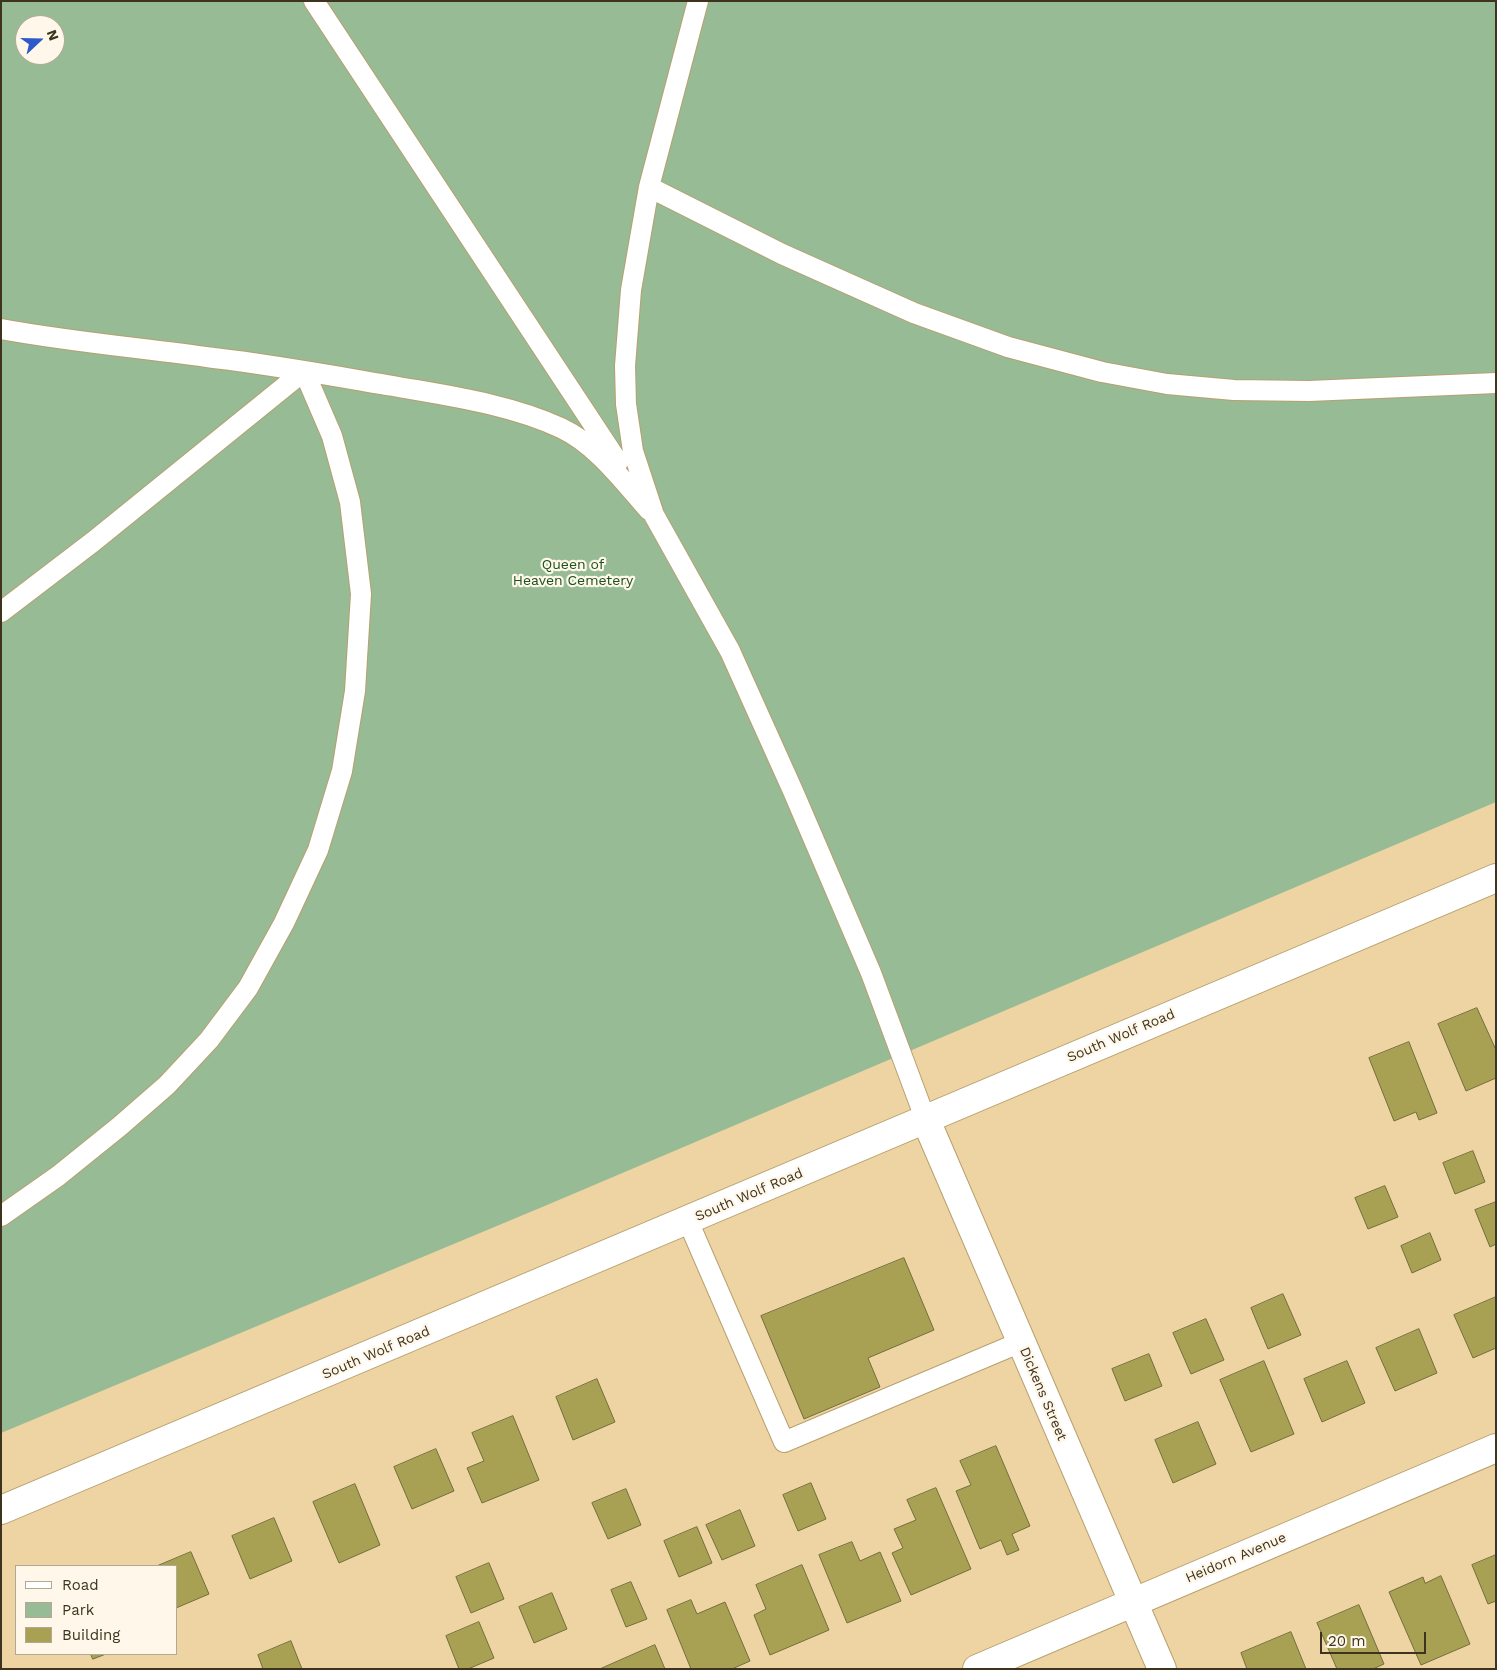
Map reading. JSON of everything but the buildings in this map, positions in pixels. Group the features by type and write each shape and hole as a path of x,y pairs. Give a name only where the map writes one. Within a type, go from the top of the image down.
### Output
{"main road":[{"name":"South Wolf Road","path":"1,1510 1496,878"},
{"name":"Dickens Street","path":"925,1118 1162,1669"},
{"name":"Heidorn Avenue","path":"977,1669 1496,1448"}],"lane":[{"path":"314,1 654,515 730,652 794,791 871,974 925,1118"},
{"path":"654,515 633,451 626,404 625,366 631,290 649,187 698,1"},
{"path":"649,187 782,254 914,313 1008,347 1102,372 1167,384 1234,390 1329,390 1496,383"},
{"path":"1,328 51,338 304,371 466,400 523,414 562,429 596,452 654,515"},
{"path":"1,612 94,541 304,371"},
{"path":"1,1216 58,1176 120,1126 167,1085 209,1040 248,988 284,923 318,850 342,771 355,691 361,594 350,502 332,436 304,371"},
{"path":"688,1221 784,1442 1021,1342"}],"green space":[{"name":"Queen of Heaven Cemetery","path":"1,1 1496,1 1496,802 547,1205 1,1433"}]}
